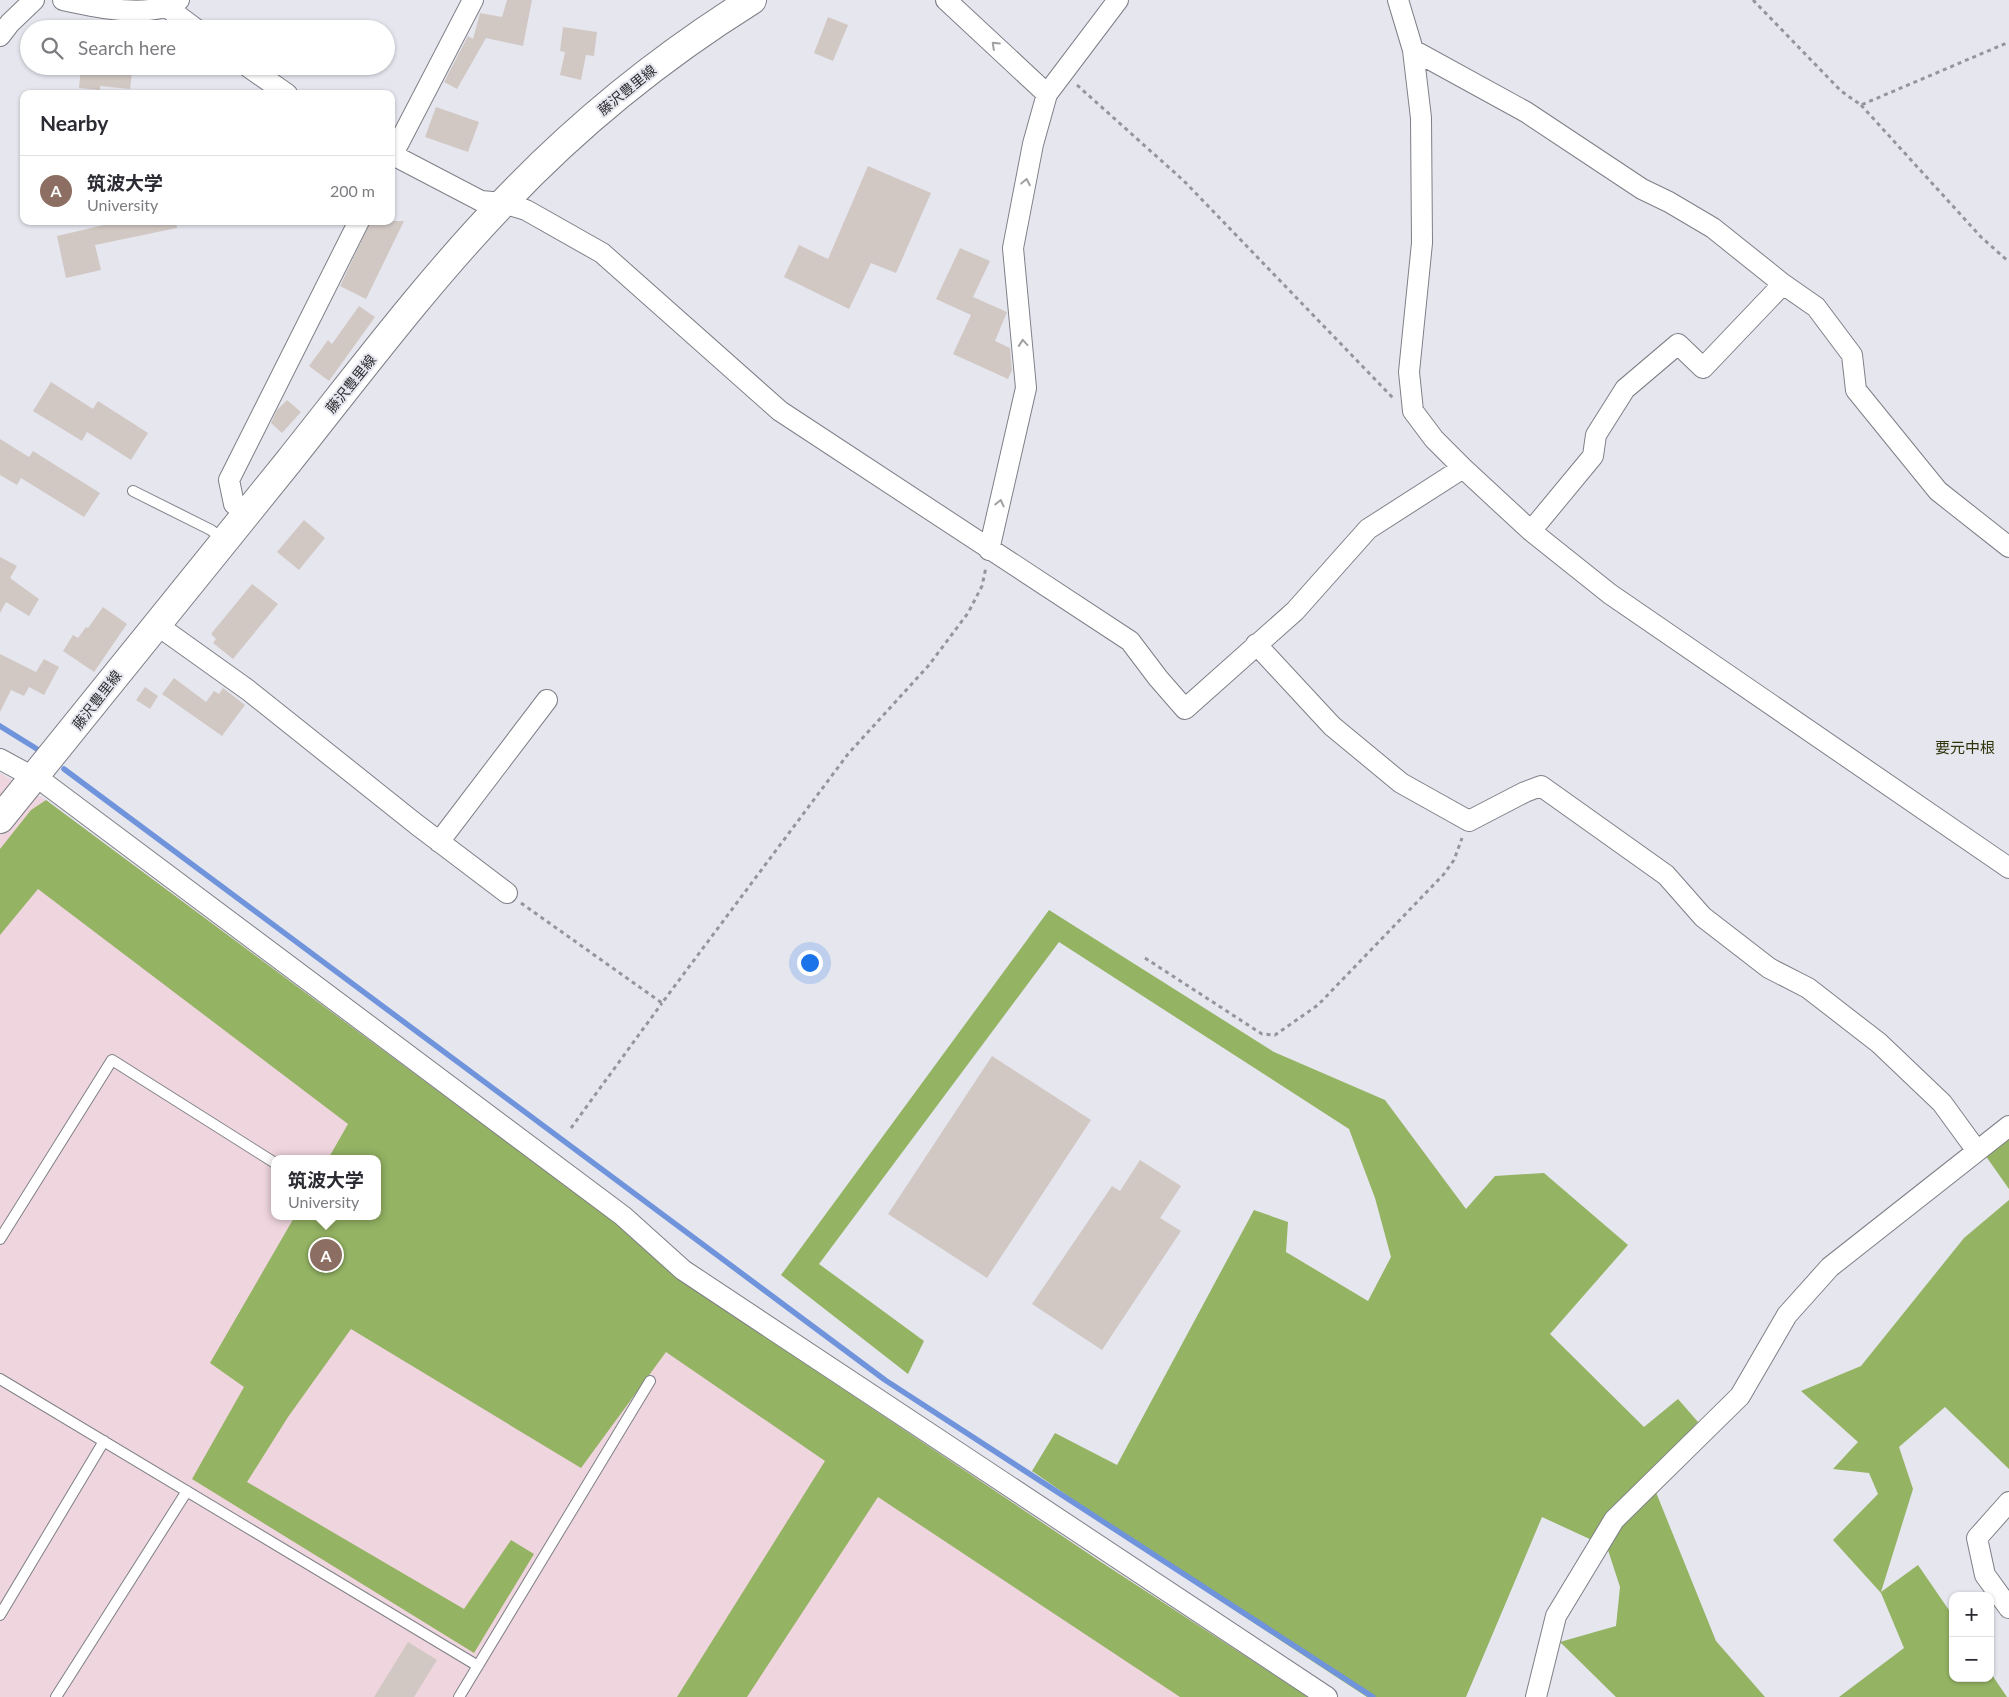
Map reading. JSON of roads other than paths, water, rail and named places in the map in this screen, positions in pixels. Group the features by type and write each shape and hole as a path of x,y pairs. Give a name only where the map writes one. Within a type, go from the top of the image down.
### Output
{"main road":[{"name":"藤沢豊里線","path":"0,819 417,302 503,203 547,158 620,93 698,34 752,0"}],"street":[{"path":"0,36 10,22 34,0"},
{"path":"64,0 111,10 173,4 188,20"},
{"path":"395,150 473,0"},
{"path":"946,0 1047,94"},
{"path":"990,550 1026,388 1013,248 1033,144 1047,94 1118,0"},
{"path":"1398,0 1413,50 1421,118 1422,243 1409,372 1413,411 1434,439 1463,468 1531,531 1610,594 2009,868"},
{"path":"1413,50 1526,112 1642,190 1669,202 1713,228 1783,284 1816,306 1852,355 1856,390 1938,491 2009,547"},
{"path":"260,75 281,90"},
{"path":"395,158 481,201 503,203 526,210 602,253 780,410 1130,641 1158,678 1185,708 1295,611 1368,528 1463,468"},
{"path":"247,513 234,504 229,480 357,225"},
{"path":"1531,531 1593,456 1596,435 1625,389 1678,344 1703,368 1783,284"},
{"path":"157,624 248,690 439,842 507,893"},
{"path":"1256,644 1332,726 1401,783 1468,821 1525,792 1541,786 1666,875 1703,917 1769,968 1808,988 1879,1043 1942,1103 1977,1151"},
{"path":"439,842 547,700"},
{"path":"0,759 35,777 623,1216 683,1270 1327,1697"},
{"path":"1536,1697 1556,1616 1614,1520 1740,1396 1787,1314 1830,1267 2009,1126"},
{"path":"2009,1502 1977,1538 1985,1575 2009,1608"}],"lane":[{"path":"133,491 211,530 225,540"},
{"path":"0,1239 112,1060 271,1160"},
{"path":"0,1379 478,1666"},
{"path":"459,1697 650,1381"},
{"path":"0,1615 104,1441"},
{"path":"56,1697 187,1491"}],"waterway":[{"path":"0,726 37,749"},
{"path":"64,769 885,1380 1373,1697"}],"place":[{"name":"筑波大学","path":"326,1255"}],"district":[{"name":"要元中根","path":"1965,748"}]}
